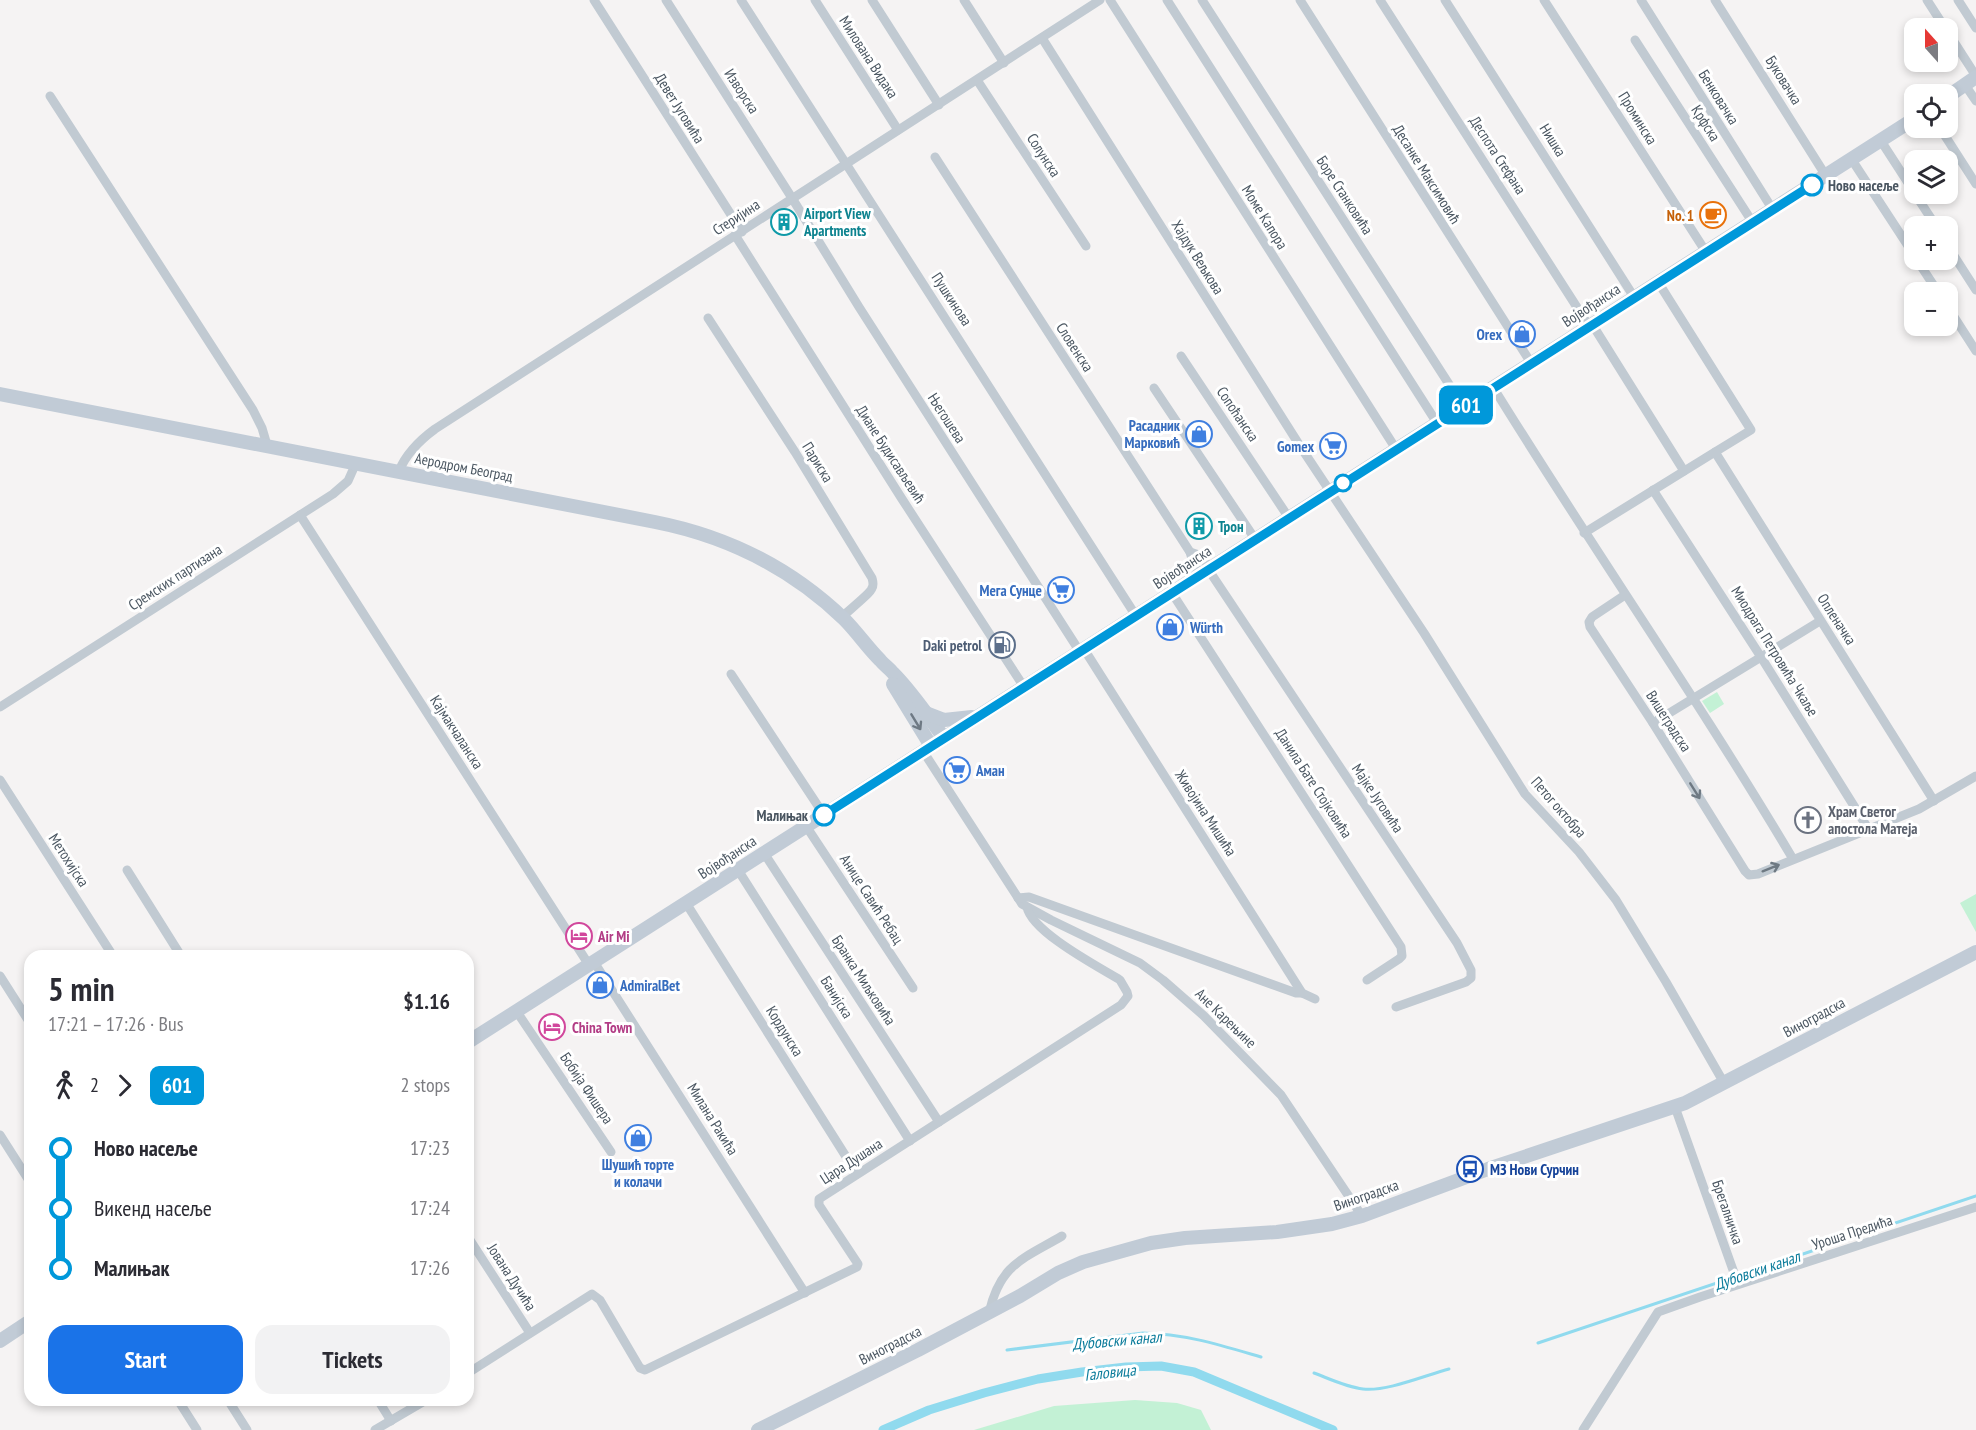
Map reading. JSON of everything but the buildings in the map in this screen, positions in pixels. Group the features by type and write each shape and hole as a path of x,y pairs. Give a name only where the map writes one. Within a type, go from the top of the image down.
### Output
{"street":[{"name":"Девет Југовића","path":"594,0 738,233"},
{"name":"Изворска","path":"666,0 792,198"},
{"name":"Пушкинова","path":"741,0 1137,616"},
{"name":"Милована Видака","path":"815,0 898,130"},
{"path":"872,0 939,105"},
{"path":"964,0 1004,63"},
{"path":"1077,0 1084,10"},
{"name":"Стеријина","path":"399,471 408,454 435,429 1100,0"},
{"name":"Моме Капора","path":"1110,0 1396,449"},
{"path":"1167,0 1437,423"},
{"name":"Боре Станковића","path":"1202,0 1463,406"},
{"name":"Десанке Максимовић","path":"1300,0 1531,363"},
{"name":"Деспота Стефана","path":"1380,0 1590,325"},
{"name":"Нишка","path":"1445,0 1635,297"},
{"name":"Проминска","path":"1544,0 1706,252"},
{"name":"Бенковачка","path":"1641,0 1773,210"},
{"name":"Буковачка","path":"1715,0 1826,176"},
{"path":"1927,0 1938,18"},
{"path":"1958,0 1976,28"},
{"name":"Хајдук Вељкова","path":"1041,38 1330,491"},
{"name":"Крфска","path":"1635,40 1753,223"},
{"path":"1958,53 1972,79 1976,101"},
{"path":"1958,89 1972,79"},
{"name":"Солунска","path":"977,80 1086,246"},
{"path":"50,96 253,410 267,445"},
{"name":"Војвођанска","path":"474,1038 1904,126"},
{"path":"1946,138 1976,184"},
{"path":"1881,141 1904,177"},
{"name":"Словенска","path":"935,156 1190,552 1193,562 1206,571"},
{"path":"1852,160 1904,240"},
{"name":"Његошева","path":"792,198 865,316 1082,650"},
{"name":"Диане Будисављевић","path":"738,233 883,469 1024,687"},
{"path":"1958,262 1976,290"},
{"path":"1584,532 1751,430 1658,282"},
{"name":"Париска","path":"708,318 795,452 872,578 871,592 842,617"},
{"path":"1958,323 1976,351"},
{"path":"1590,325 1684,471"},
{"name":"Сопоћанска","path":"1181,357 1289,518"},
{"path":"1493,387 1584,532 1693,698 1793,859 1869,830 1934,801 1976,776"},
{"path":"1154,388 1255,539"},
{"name":"Аеродром Београд","path":"0,394 695,531 744,550 784,571 813,591 842,617 880,661 894,673 944,738"},
{"name":"Опленачка","path":"1715,452 1934,801"},
{"name":"Сремских партизана","path":"0,707 342,487 348,481 356,463"},
{"name":"Миодрага Петровића Чкаље","path":"1653,490 1869,830"},
{"name":"Петог октобра","path":"1330,491 1525,794 1569,840 1616,900 1724,1083"},
{"name":"Кајмакчаланска","path":"300,515 592,964"},
{"name":"Мајке Југовића","path":"1206,571 1457,943 1471,970 1471,978 1466,982 1396,1007"},
{"name":"Данила Бате Стојковића","path":"1172,593 1401,947 1402,956 1399,959 1367,980"},
{"name":"Вишеградска","path":"1625,595 1592,617 1589,624 1592,632 1653,723 1745,872 1749,875 1758,874 1793,859"},
{"path":"1653,723 1820,621"},
{"name":"Живојина Мишића","path":"1082,650 1302,993"},
{"name":"Аеродром Београд","path":"880,661 927,748"},
{"path":"731,674 824,815"},
{"path":"926,713 950,720 980,715"},
{"name":"Ане Карењине","path":"927,748 1018,898 1027,907 1140,963 1203,1016 1281,1095 1362,1216"},
{"name":"Метохијска","path":"0,780 109,950"},
{"name":"Анице Савић Ребац","path":"806,826 913,988"},
{"name":"Бранка Миљковића","path":"764,853 939,1122"},
{"path":"127,870 177,950"},
{"name":"Банијска","path":"738,870 910,1141"},
{"path":"1018,898 1029,897 1315,999"},
{"name":"Кордунска","path":"686,903 857,1174"},
{"name":"Цара Душана","path":"474,1369 586,1297 595,1295 640,1368 645,1370 858,1265 818,1201 1121,1005 1128,996 1124,985 1119,980 1041,929 1030,916 1027,907"},
{"name":"Виноградска","path":"758,1430 989,1313 1066,1269 1128,1248 1181,1239 1276,1232 1332,1224 1362,1216 1488,1169 1675,1107 1976,952"},
{"name":"Милана Ракића","path":"592,964 805,1293"},
{"path":"0,976 24,1014"},
{"name":"Бобија Фишера","path":"517,1012 611,1152"},
{"name":"Брегалничка","path":"1675,1107 1737,1283"},
{"path":"0,1135 24,1173"},
{"name":"Уроша Предића","path":"1737,1283 1976,1207"},
{"path":"989,1313 1000,1280 1006,1272 1022,1259 1062,1236"},
{"name":"Јована Дучића","path":"474,1246 530,1333"},
{"path":"1583,1430 1658,1312 1737,1283"},
{"path":"0,1341 24,1326"},
{"path":"182,1406 197,1430"},
{"path":"232,1406 248,1430"},
{"path":"382,1406 391,1421"},
{"path":"375,1430 416,1406"}],"green space":[{"path":"1717,692 1724,704 1710,713 1702,701"},
{"path":"1976,894 1976,932 1960,903"},
{"path":"1135,1400 1177,1403 1201,1410 1211,1430 974,1430 1054,1406"}],"waterway":[{"name":"Дубовски канал","path":"1538,1343 1976,1196"},
{"name":"Дубовски канал","path":"1007,1350 1143,1333 1188,1338 1261,1357"},
{"name":"Галовица","path":"883,1430 929,1410 1038,1379 1126,1367 1161,1366 1194,1372 1333,1430"},
{"name":"Дубовски канал","path":"1314,1373 1350,1386 1372,1389 1394,1386 1449,1369"}],"bus line":[{"name":"601","path":"824,815 1812,185"}],"place":[{"name":"Ново насеље","path":"1812,185"},
{"name":"No. 1","path":"1713,215"},
{"name":"Airport View Apartments","path":"784,222"},
{"name":"Orex","path":"1522,334"},
{"name":"Расадник Марковић","path":"1199,434"},
{"name":"Gomex","path":"1333,446"},
{"name":"Трон","path":"1199,526"},
{"name":"Мега Сунце","path":"1061,590"},
{"name":"Würth","path":"1170,627"},
{"name":"Daki petrol","path":"1002,645"},
{"name":"Аман","path":"957,770"},
{"name":"Малињак","path":"824,815"},
{"name":"Храм Светог апостола Матеја","path":"1808,820"},
{"name":"Air Mi","path":"579,936"},
{"name":"AdmiralBet","path":"600,985"},
{"name":"China Town","path":"552,1027"},
{"name":"Шушић торте и колачи","path":"638,1138"},
{"name":"МЗ Нови Сурчин","path":"1470,1169"}]}
